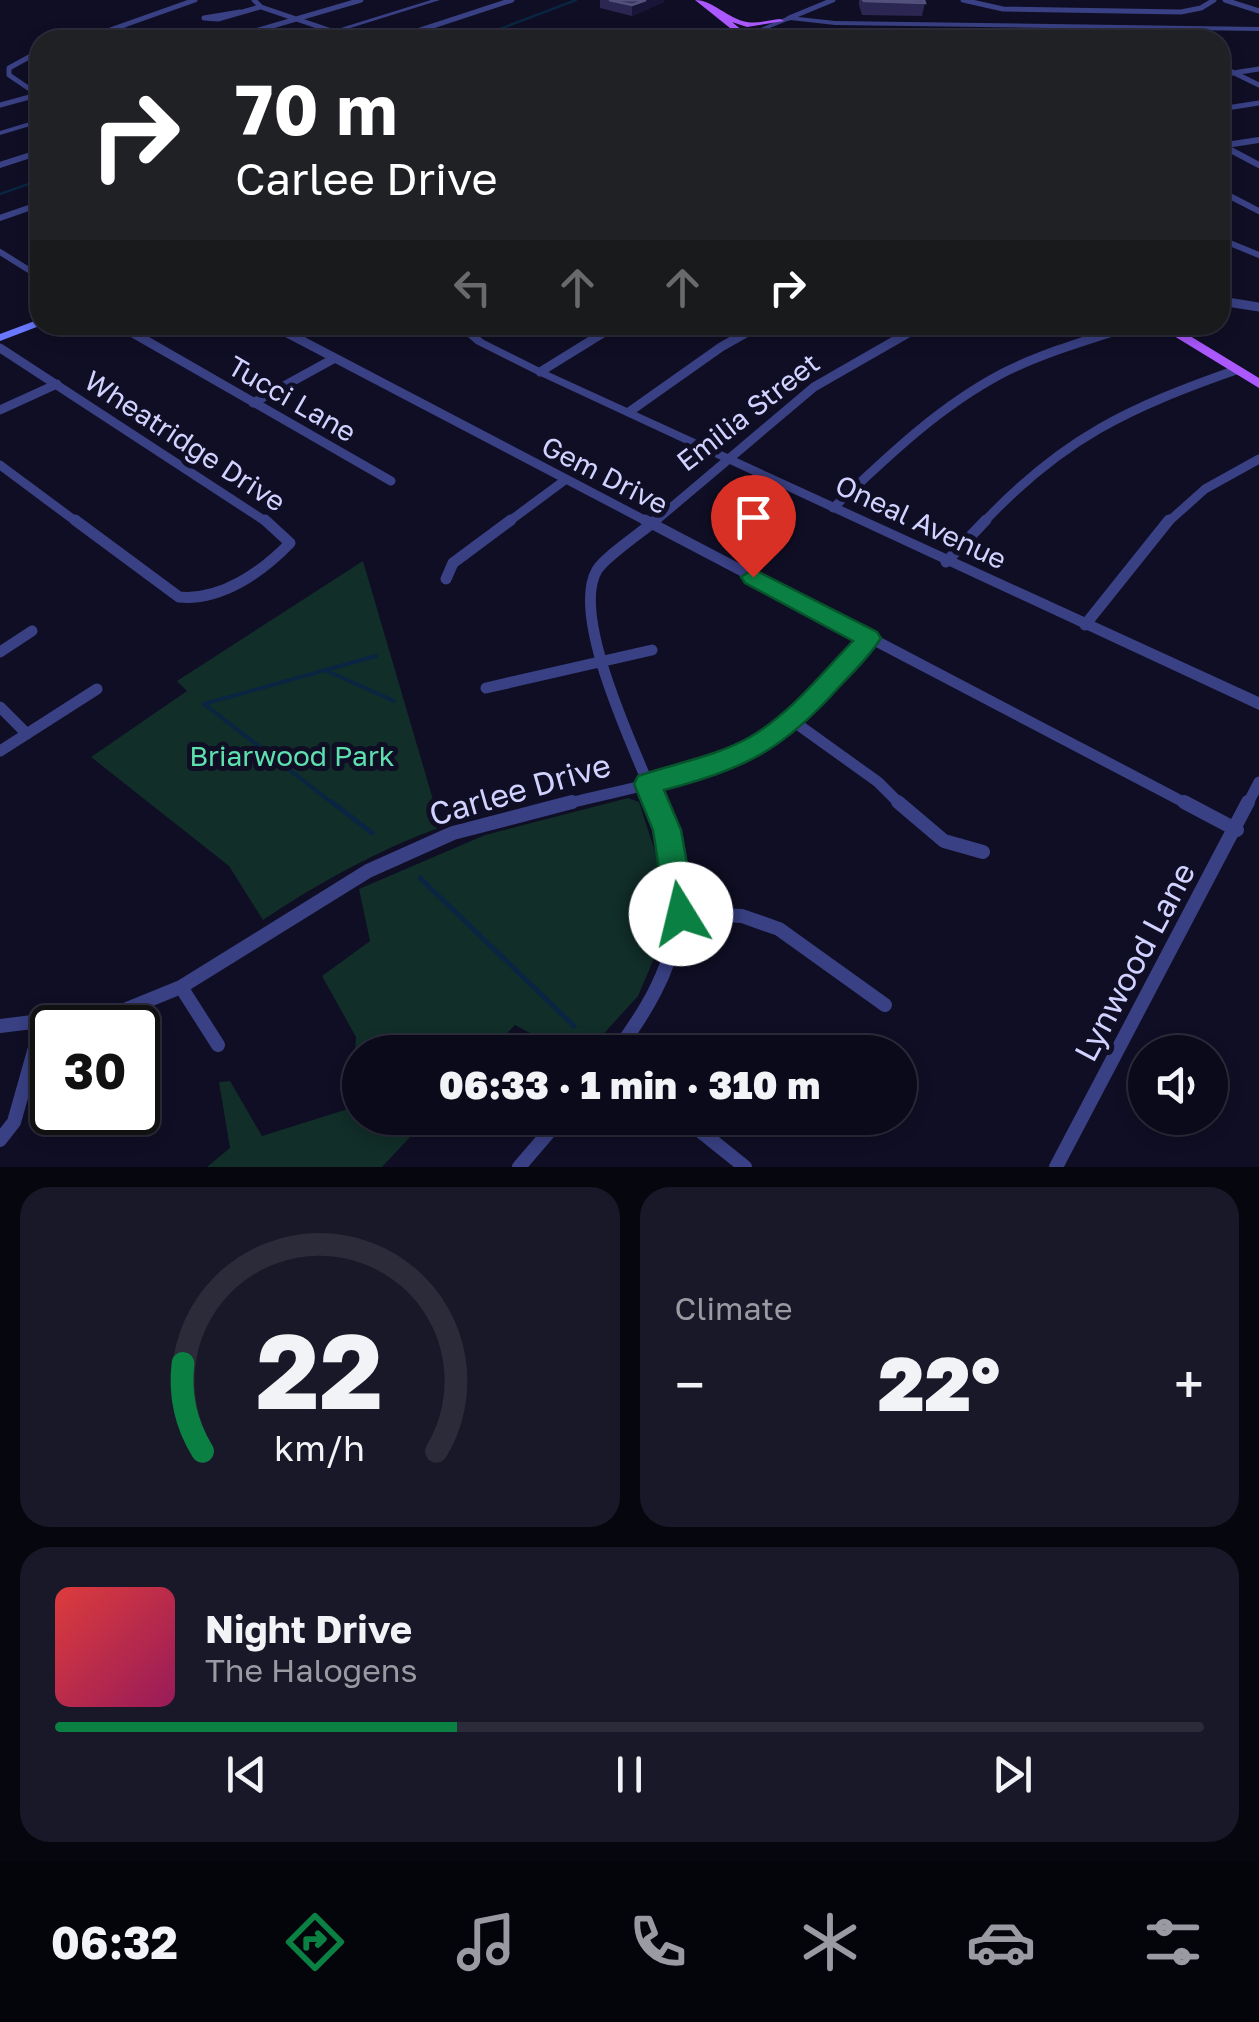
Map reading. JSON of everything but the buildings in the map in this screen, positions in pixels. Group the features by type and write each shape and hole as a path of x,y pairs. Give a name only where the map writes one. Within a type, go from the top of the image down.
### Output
{"main road":[{"path":"699,0 737,30"},
{"path":"714,12 747,26 784,20"},
{"path":"0,338 30,326"},
{"path":"1180,335 1259,384"}],"street":[{"path":"120,30 157,11 196,0"},
{"path":"254,0 261,7 330,30"},
{"path":"260,30 361,0"},
{"path":"336,30 437,0"},
{"path":"420,30 512,0"},
{"path":"763,30 833,0"},
{"path":"963,0 1003,9 1181,12 1201,8 1214,0"},
{"path":"1225,0 1259,11"},
{"path":"240,12 204,18 213,20 261,7"},
{"path":"784,20 1259,30"},
{"path":"10,77 9,68 30,56"},
{"path":"1230,74 1259,69"},
{"path":"1230,71 1259,85"},
{"path":"0,79 10,77 30,89"},
{"path":"0,105 30,97"},
{"path":"1230,108 1259,104"},
{"path":"0,133 30,124"},
{"path":"1230,145 1259,140"},
{"path":"1230,150 1259,165"},
{"path":"0,165 30,155"},
{"path":"1230,196 1259,211"},
{"path":"0,218 30,208"},
{"path":"1230,243 1259,255"},
{"path":"0,252 30,271"},
{"path":"1230,303 1259,307"},
{"name":"Tucci Lane","path":"137,335 391,481"},
{"name":"Gem Drive","path":"291,335 1236,830"},
{"name":"Oneal Avenue","path":"471,335 540,372 1259,704"},
{"path":"540,372 600,335"},
{"path":"629,412 742,335"},
{"name":"Emilia Street","path":"629,1035 643,1016 670,960 681,914 667,830 600,662 590,603 597,570 814,388 903,335"},
{"path":"833,508 934,416 990,380 1105,335"},
{"name":"Wheatridge Drive","path":"0,348 281,531 290,542 280,555 209,599 192,601 179,597 0,465"},
{"path":"253,403 336,358"},
{"path":"946,562 1049,459 1092,429 1136,407 1236,370"},
{"name":"Wheatridge Drive","path":"0,410 57,384"},
{"path":"1085,625 1154,532 1198,493 1259,460"},
{"path":"446,579 453,563 565,480"},
{"path":"0,652 32,631"},
{"name":"Carlee Drive","path":"137,1005 181,987 368,871 453,833 698,770 757,746 794,721 869,638"},
{"path":"486,688 652,650"},
{"path":"0,751 97,689"},
{"path":"0,707 27,734"},
{"path":"794,721 878,782 944,841 984,852"},
{"name":"Lynwood Lane","path":"1056,1167 1259,782"},
{"path":"681,914 742,916 779,928 886,1004"},
{"path":"181,987 218,1045"},
{"name":"Carlee Drive","path":"0,1026 30,1024"},
{"path":"0,1140 14,1122 30,1065"},
{"path":"519,1167 547,1135"},
{"path":"705,1135 745,1167"}],"green space":[{"name":"Briarwood Park","path":"363,561 441,827 349,868 263,920 229,866 91,757 187,691 177,681"},
{"path":"628,798 639,802 665,882 664,918 655,956 638,996 602,1035 534,1035 515,1025 505,1035 355,1035 322,976 370,941 359,889 485,835"},
{"path":"230,1081 262,1136 342,1111 342,1135 412,1135 382,1167 207,1167 230,1148 219,1082"}],"waterway":[{"path":"497,30 576,0"},
{"path":"0,194 30,184"},
{"path":"325,670 376,656"},
{"path":"325,670 394,701"},
{"path":"325,670 204,704 335,805"},
{"path":"332,802 372,833"},
{"path":"420,878 574,1026"}],"route":[{"path":"681,914 667,830 648,784 698,770 757,746 794,721 869,638 753,577"}]}
